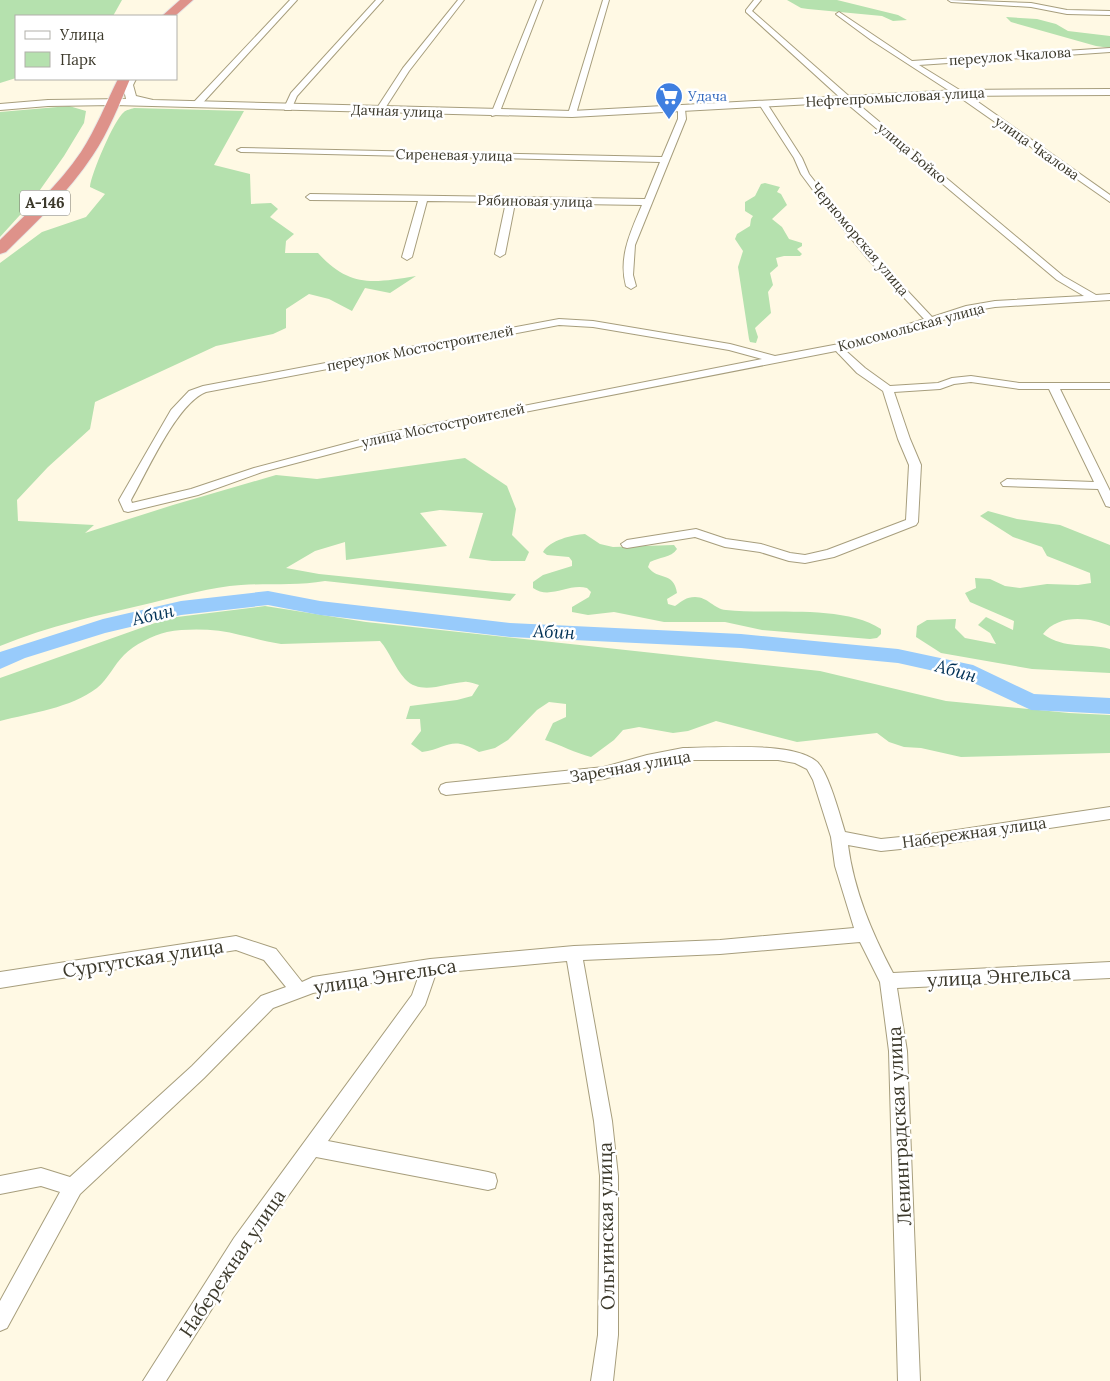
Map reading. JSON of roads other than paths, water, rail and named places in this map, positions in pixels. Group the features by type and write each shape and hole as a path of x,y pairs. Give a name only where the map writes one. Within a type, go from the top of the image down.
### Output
{"highway":[{"path":"169,15 187,0"},
{"name":"А-146","path":"0,249 54,194 86,155 124,80"}],"main road":[{"path":"0,107 101,96 113,89 118,80"},
{"path":"130,80 128,85 131,98 163,104"},
{"name":"Нефтепромысловая улица","path":"681,109 958,93 1110,92"},
{"name":"Дачная улица","path":"48,103 114,102 495,114 572,114 681,109"},
{"path":"48,103 86,103 97,105 102,111 86,155"},
{"path":"86,155 114,118 127,108 138,105 163,104"}],"street":[{"path":"196,105 294,0"},
{"path":"288,108 294,95 380,0"},
{"path":"378,110 406,70 461,0"},
{"path":"495,114 540,0"},
{"path":"572,114 606,0"},
{"name":"улица Бойко","path":"758,0 748,11 848,100 1060,278 1093,297"},
{"path":"951,0 1031,5 1067,12 1106,13 1103,22"},
{"name":"улица Чкалова","path":"839,14 958,93 1110,200"},
{"name":"переулок Чкалова","path":"911,63 1110,50"},
{"name":"Черноморская улица","path":"763,104 798,158 805,174 827,203 870,256 931,321"},
{"path":"631,286 628,275 630,245 682,119 681,109"},
{"name":"Сиреневая улица","path":"241,150 666,160"},
{"name":"Рябиновая улица","path":"310,197 647,202"},
{"path":"407,257 424,200"},
{"path":"500,254 511,201"},
{"name":"Комсомольская улица","path":"773,359 839,347 931,321 969,308 995,304 1110,297"},
{"name":"переулок Мостостроителей","path":"125,500 175,412 192,393 203,389 559,322 593,324 730,347 773,359"},
{"path":"839,347 844,357 858,366 875,383 888,390 940,386 952,381 971,379 1019,386 1110,386"},
{"name":"улица Мостостроителей","path":"125,500 128,508 150,504 194,492 258,470 386,436 773,359"},
{"path":"1053,386 1110,503"},
{"path":"627,544 696,534 724,543 761,548 789,557 805,559 830,554 912,522 915,465 904,439 888,390"},
{"path":"1008,483 1102,486"},
{"name":"Заречная улица","path":"446,789 604,773 647,760 683,754 778,754 798,758 812,765"},
{"name":"Ленинградская улица","path":"812,765 820,779 839,837 843,866 864,934 888,982 898,1051 909,1381"},
{"name":"Набережная улица","path":"839,837 881,845 930,840 1110,813"},
{"name":"улица Энгельса","path":"0,1321 73,1187 198,1072 267,1002 313,985 430,966 574,953 720,947 864,934"},
{"name":"Сургутская улица","path":"0,980 236,943 270,954 298,990"},
{"name":"Ольгинская улица","path":"574,953 603,1121 608,1176 608,1334 602,1381"},
{"name":"Набережная улица","path":"154,1381 240,1244 419,999 430,966"},
{"name":"улица Энгельса","path":"888,982 1110,970"},
{"path":"312,1147 488,1181"},
{"path":"0,1185 41,1178 73,1187"}],"waterway":[{"name":"Абин","path":"0,661 18,653 103,626 181,608 268,598 320,608 510,630 741,641 898,656 966,670 1031,702 1110,706"}],"place":[{"name":"Удача","path":"669,120"}]}
